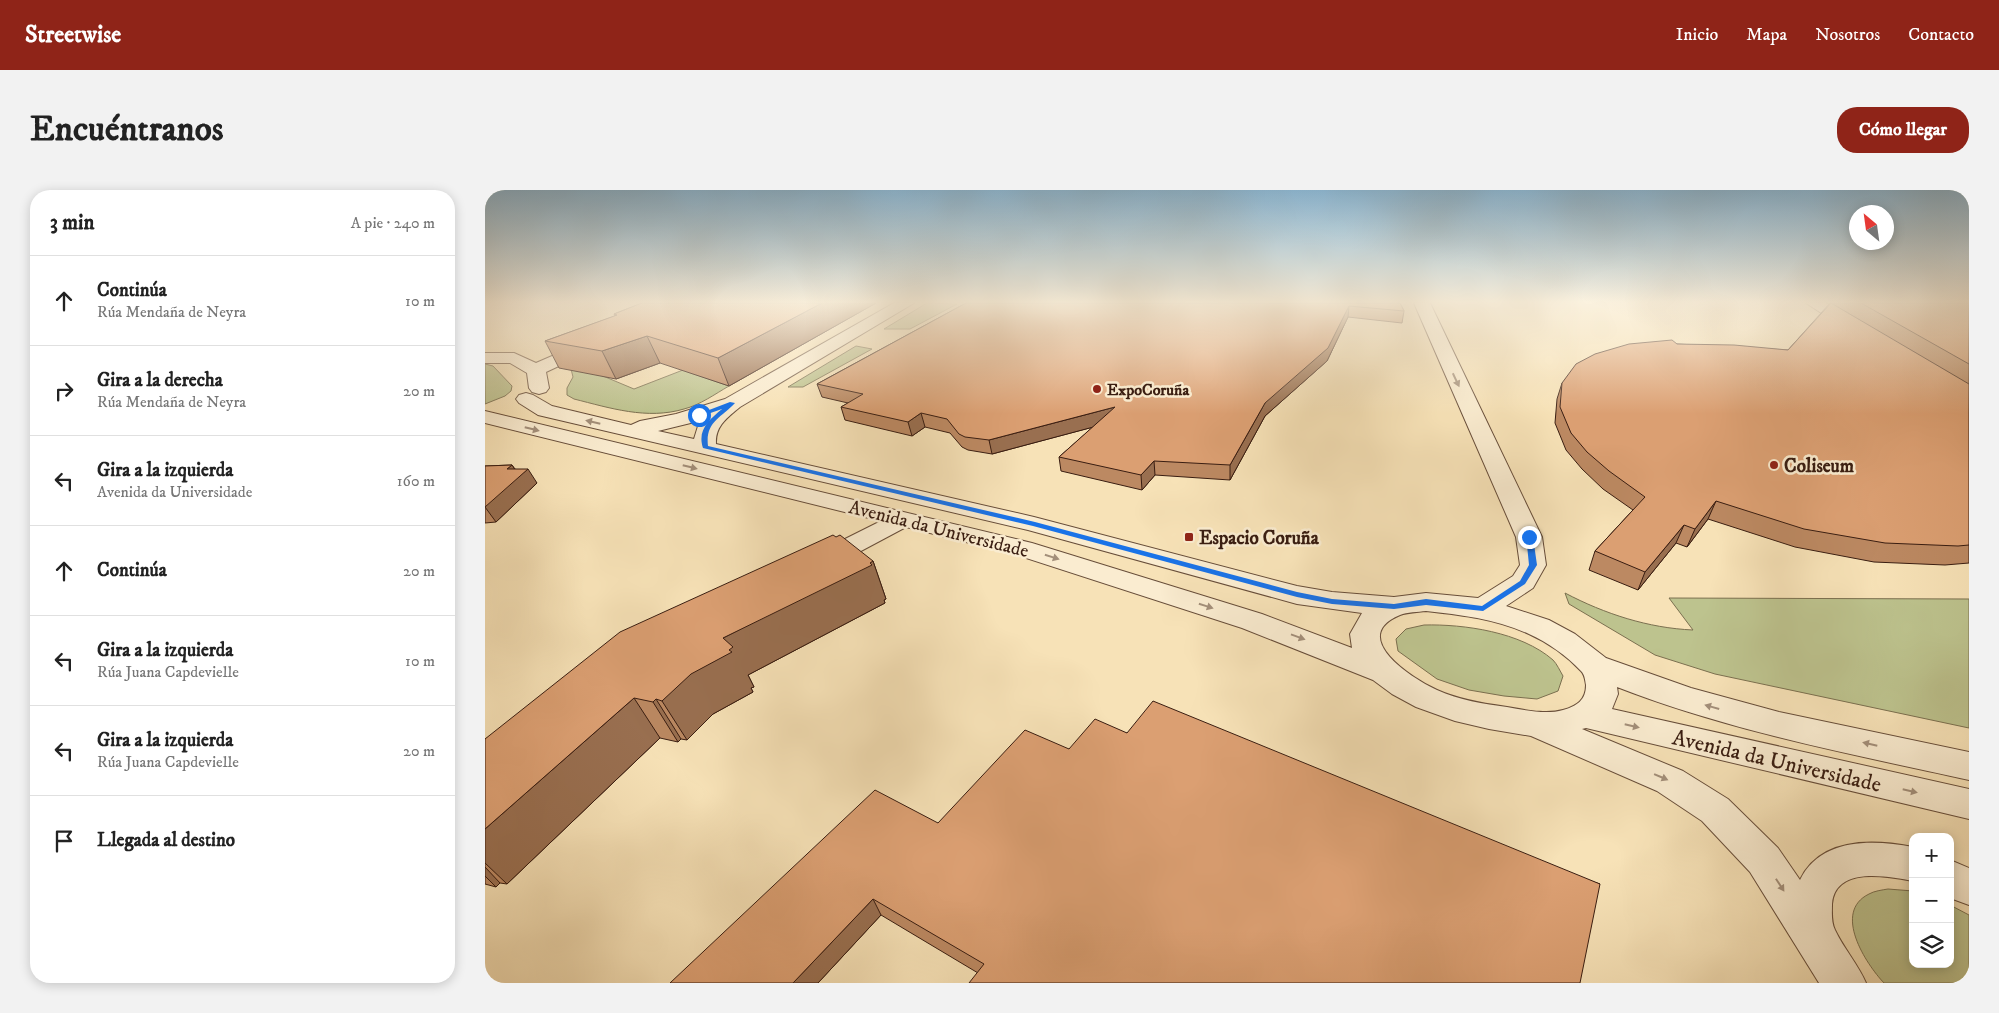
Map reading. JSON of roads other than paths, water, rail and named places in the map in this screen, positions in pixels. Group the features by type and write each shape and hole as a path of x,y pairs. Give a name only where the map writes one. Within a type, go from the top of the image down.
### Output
{"street":[{"path":"485,358 514,358 601,340"},
{"path":"536,370 601,340"},
{"path":"705,447 704,435 712,420 733,403 842,340"},
{"path":"1439,340 1529,537 1533,565 1523,582 1483,608"},
{"path":"485,416 526,399 540,387 536,370 514,358"},
{"name":"Avenida da Universidade","path":"526,399 545,411 1035,524 1332,602 1394,606 1426,602 1483,608 1539,627 1564,641 1595,666 1675,696 1735,713 1969,766"},
{"path":"621,428 663,424 699,415 733,403"},
{"name":"Avenida da Universidade","path":"485,416 1023,548 1252,620 1384,672"},
{"path":"799,572 903,519"},
{"path":"1394,606 1373,618 1365,634 1368,651 1384,672 1403,686 1427,699 1455,709 1489,717 1536,724 1563,723 1585,715 1597,706 1602,694 1601,679 1595,666"},
{"name":"Avenida da Universidade","path":"1585,715 1969,804"},
{"path":"1536,724 1670,781 1715,810 1764,860 1833,967"},
{"path":"1833,967 1811,916 1814,888 1830,868 1857,858 1891,859 1909,863"},
{"path":"1954,880 1969,887"}],"place":[{"name":"ExpoCoruña","path":"1097,389"},
{"name":"Coliseum","path":"1774,465"},
{"name":"Espacio Coruña","path":"1189,537"}]}
